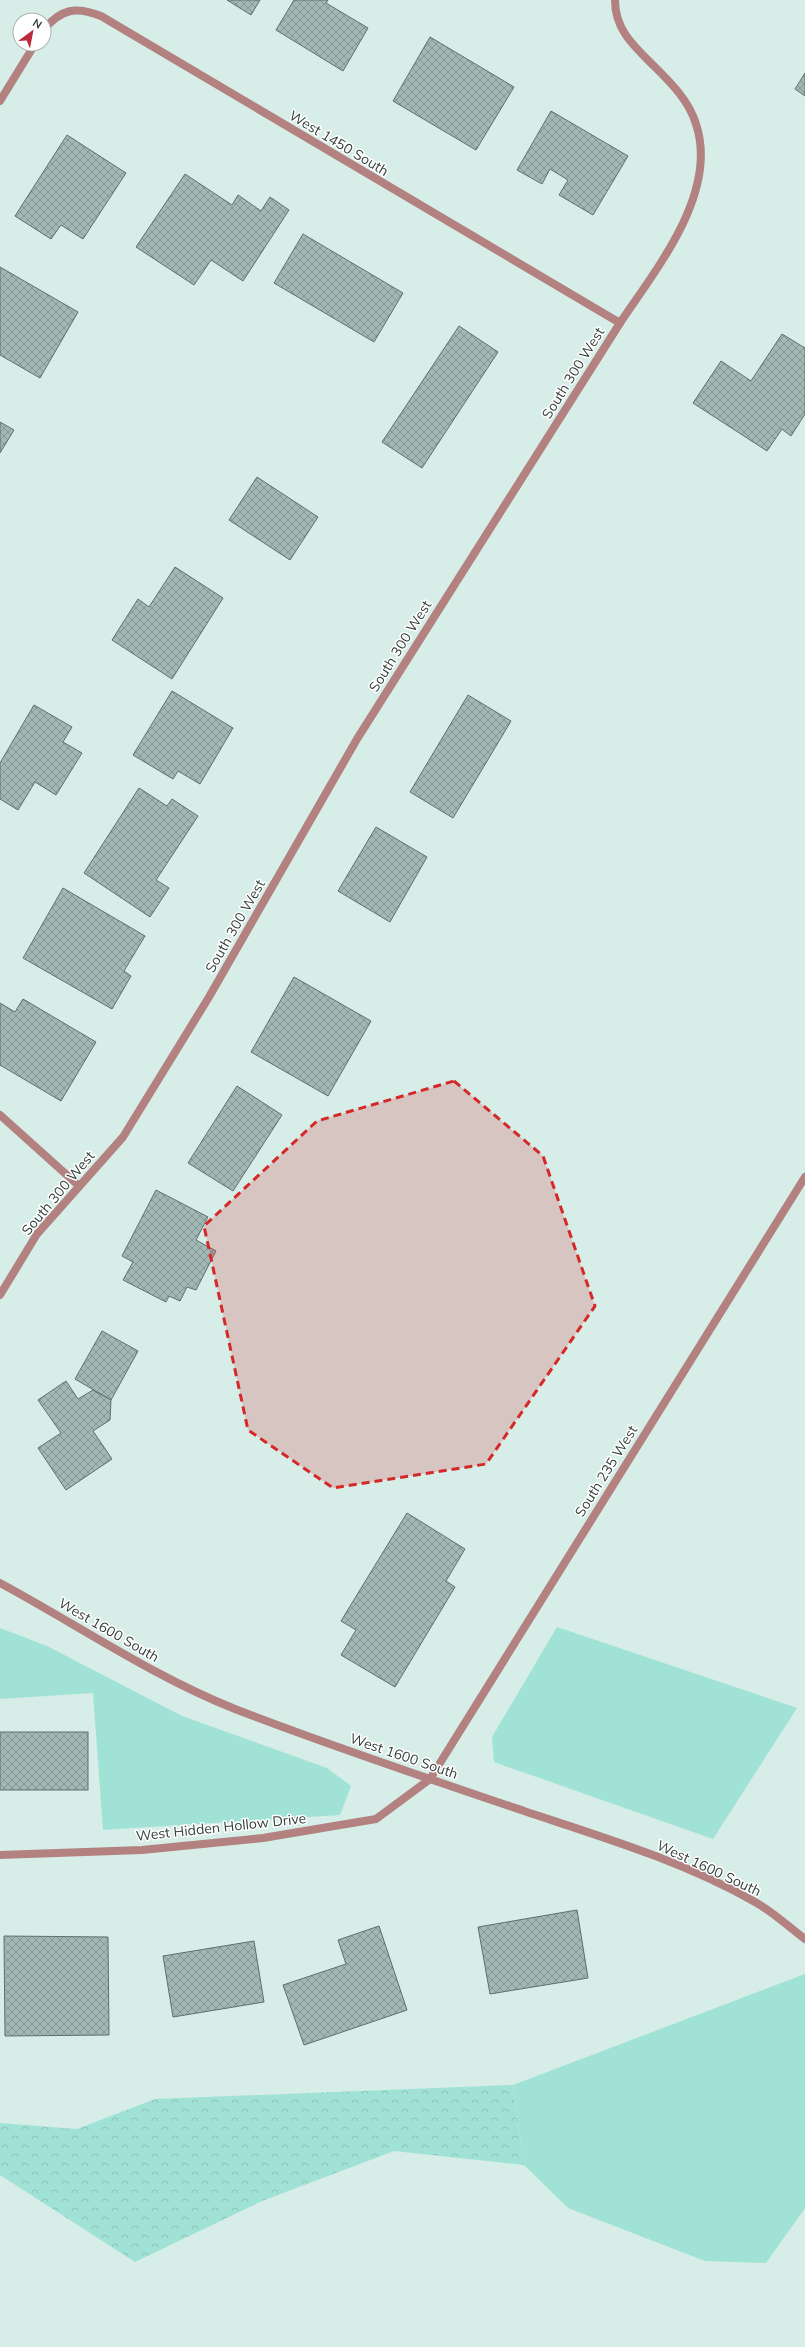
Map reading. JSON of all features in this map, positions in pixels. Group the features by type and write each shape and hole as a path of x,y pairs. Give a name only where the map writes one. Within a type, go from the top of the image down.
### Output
{"street":[{"name":"South 300 West","path":"0,1295 37,1234 78,1185 123,1137 209,996 357,739 620,323 660,264 682,224 699,186 702,162 696,124 684,99 628,39 615,15 615,0"},
{"name":"West 1450 South","path":"52,20 70,11 84,9 100,16 620,323"},
{"path":"0,101 30,52"},
{"path":"0,1115 78,1185"},
{"name":"South 235 West","path":"430,1779 805,1177"},
{"name":"West 1600 South","path":"0,1583 117,1651 173,1681 234,1709 430,1779 632,1847 695,1873 757,1903 805,1940"},
{"name":"West Hidden Hollow Drive","path":"0,1855 142,1850 264,1838 376,1820 430,1779"}],"highlighted area":[{"path":"454,1081 543,1156 595,1306 486,1464 333,1488 248,1430 204,1226 317,1121"}],"green space":[{"path":"557,1627 797,1708 713,1839 494,1762 492,1737"},
{"path":"0,1628 47,1646 182,1716 327,1768 351,1786 340,1815 103,1830 93,1693 0,1699"},
{"path":"805,1974 805,2208 766,2263 705,2261 568,2208 524,2165 513,2085"},
{"path":"513,2085 524,2165 394,2151 262,2201 135,2262 0,2175 0,2123 77,2129 155,2099"}],"building":[{"path":"227,0 260,0 251,15"},
{"path":"294,0 328,0 326,3 368,28 343,71 276,30"},
{"path":"430,37 514,87 476,150 393,101"},
{"path":"805,73 805,96 795,89"},
{"path":"551,111 628,156 593,215 559,195 568,180 550,169 542,184 517,170"},
{"path":"67,135 126,173 83,239 61,225 51,239 15,216"},
{"path":"185,174 232,205 238,195 261,211 270,197 289,210 243,281 211,260 194,285 136,247"},
{"path":"303,234 403,293 374,342 274,283"},
{"path":"0,267 78,312 40,378 0,355"},
{"path":"459,326 498,352 422,468 382,442"},
{"path":"782,334 805,348 805,414 791,436 782,429 767,451 693,403 721,361 751,381"},
{"path":"0,422 14,430 0,453"},
{"path":"257,477 318,517 290,560 229,520"},
{"path":"175,567 223,598 172,679 112,640 138,599 149,607"},
{"path":"172,691 233,728 200,784 178,771 173,779 133,755"},
{"path":"468,695 511,721 453,818 410,792"},
{"path":"34,705 72,727 63,742 82,753 56,795 35,782 18,810 0,799 0,763"},
{"path":"139,788 167,806 172,799 198,816 156,880 169,888 150,917 84,873"},
{"path":"376,827 427,857 390,922 338,891"},
{"path":"63,888 145,936 124,971 131,976 112,1009 23,958"},
{"path":"294,977 371,1021 328,1096 251,1052"},
{"path":"23,999 96,1042 61,1101 0,1065 0,1003 15,1012"},
{"path":"237,1086 282,1115 233,1191 188,1163"},
{"path":"156,1190 208,1217 196,1240 216,1251 196,1290 187,1287 180,1301 169,1296 166,1302 123,1280 133,1262 122,1256"},
{"path":"102,1331 138,1351 111,1400 75,1379"},
{"path":"66,1381 78,1399 93,1390 111,1400 110,1420 93,1431 112,1459 66,1490 38,1448 61,1433 38,1400"},
{"path":"407,1513 465,1549 446,1581 455,1587 395,1687 341,1655 356,1630 341,1621"},
{"path":"0,1732 88,1732 88,1790 0,1790"},
{"path":"577,1910 588,1978 490,1994 478,1927"},
{"path":"379,1926 407,2010 304,2045 283,1985 346,1964 338,1940"},
{"path":"4,1936 108,1937 109,2035 5,2036"},
{"path":"254,1941 264,2002 173,2017 163,1956"}]}
